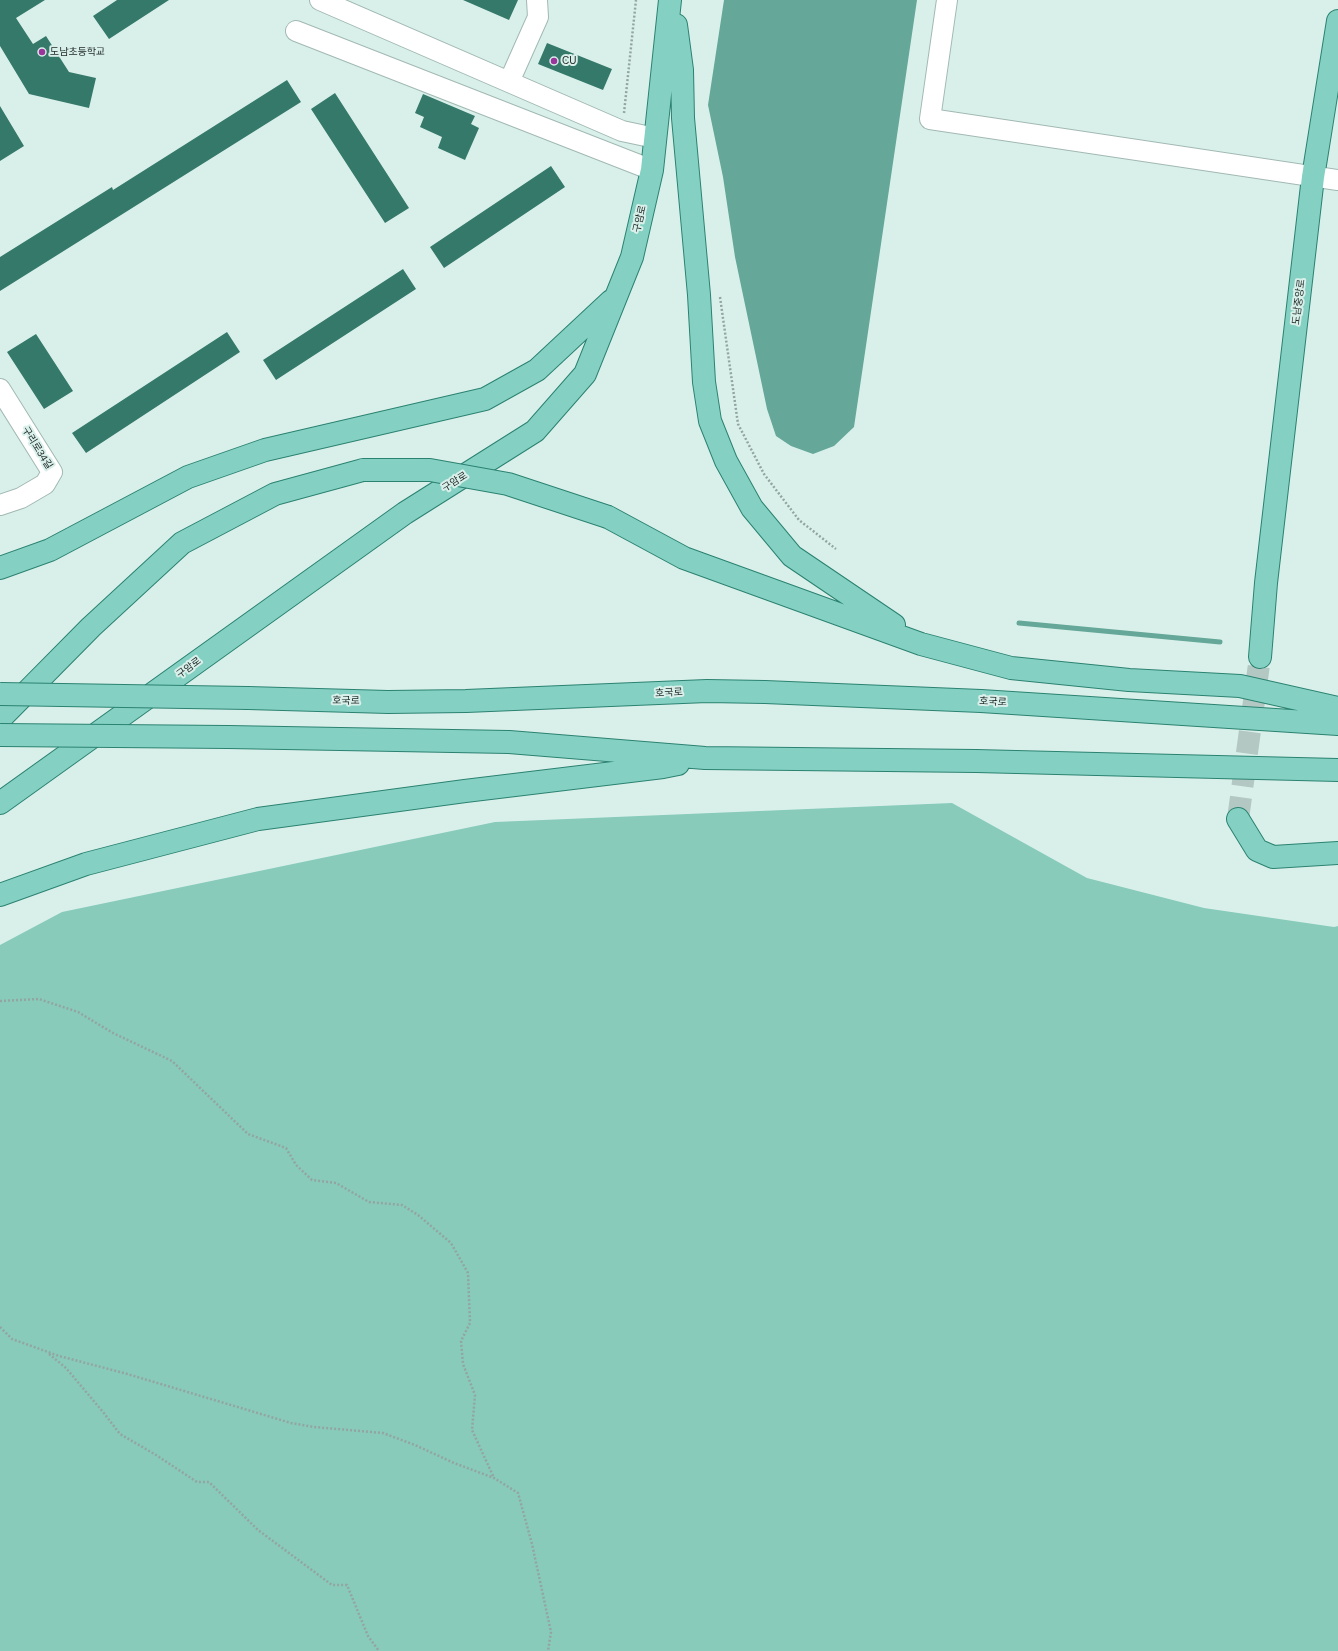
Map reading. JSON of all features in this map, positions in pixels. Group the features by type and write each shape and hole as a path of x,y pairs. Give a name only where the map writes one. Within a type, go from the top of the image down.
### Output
{"main road":[{"name":"구암로","path":"0,803 405,513 535,431 585,374 632,257 652,170 672,0"},
{"path":"672,0 682,70 683,118 704,382 710,421 726,461 752,508 792,556 921,644"},
{"name":"도남중앙로","path":"1260,657 1266,583 1313,177 1338,21"},
{"path":"0,568 50,550 188,476 258,452 485,399 537,370 616,296"},
{"path":"0,719 91,627 182,543 275,494 363,470 430,470 508,484 608,517 684,558 921,644 1011,668 1129,680 1240,686 1338,708"},
{"name":"호국로","path":"0,694 388,702 466,702 707,691 765,692 981,701 1338,724"},
{"path":"0,735 509,742 705,758 976,761 1338,770"},
{"path":"0,895 86,864 258,819 465,791 663,767 705,758"},
{"path":"1238,819 1257,850 1273,857 1338,853"}],"street":[{"path":"320,0 622,130 655,138"},
{"path":"509,82 538,17 537,0"},
{"path":"947,0 930,119 1338,180"},
{"path":"296,31 652,170"},
{"name":"구리로34길","path":"0,389 52,472 44,484 21,498 0,505"}],"path":[{"path":"622,130 636,0"},
{"path":"719,292 738,424 764,474 799,520 836,549"},
{"path":"0,1001 39,999 78,1012 113,1033 172,1061 248,1134 286,1148 296,1165 312,1180 336,1182 369,1202 402,1205 418,1215 451,1243 468,1273 470,1323 461,1341 463,1364 475,1396 472,1430 494,1478"},
{"path":"0,1327 12,1339 46,1352 124,1373 291,1423 314,1428 382,1433 494,1478 518,1493 532,1544 551,1632 548,1651"},
{"path":"46,1352 66,1368 120,1434 156,1455 197,1482 209,1482 258,1530 332,1585 346,1585 368,1636 380,1651"}],"shaded area":[{"path":"724,0 917,0 854,427 834,446 813,454 791,446 776,436 767,409 735,257 723,177 708,105"},
{"path":"952,803 1087,878 1204,908 1334,927 1338,926 1338,1651 0,1651 0,945 62,912 495,822"}],"building":[{"path":"0,0 45,0 16,18 33,44 46,36 69,72 96,78 89,108 29,94 0,46"},
{"path":"117,0 169,0 109,39 93,16"},
{"path":"463,0 518,0 509,20"},
{"path":"547,43 612,69 603,90 538,64"},
{"path":"287,80 301,102 0,291 0,257 112,187 113,190"},
{"path":"335,93 409,208 385,223 311,109"},
{"path":"423,94 475,116 471,124 479,128 465,160 438,148 442,137 420,127 424,117 415,113"},
{"path":"0,106 24,146 0,161"},
{"path":"551,166 565,187 444,268 430,247"},
{"path":"403,269 416,289 276,380 263,360"},
{"path":"227,332 240,352 86,453 72,433"},
{"path":"36,334 73,391 44,409 7,352"}],"waterway":[{"path":"1019,623 1220,642"}],"tunnel":[{"path":"1238,819 1260,657"}],"place":[{"name":"도남초등학교","path":"42,52"},
{"name":"CU","path":"554,61"}]}
